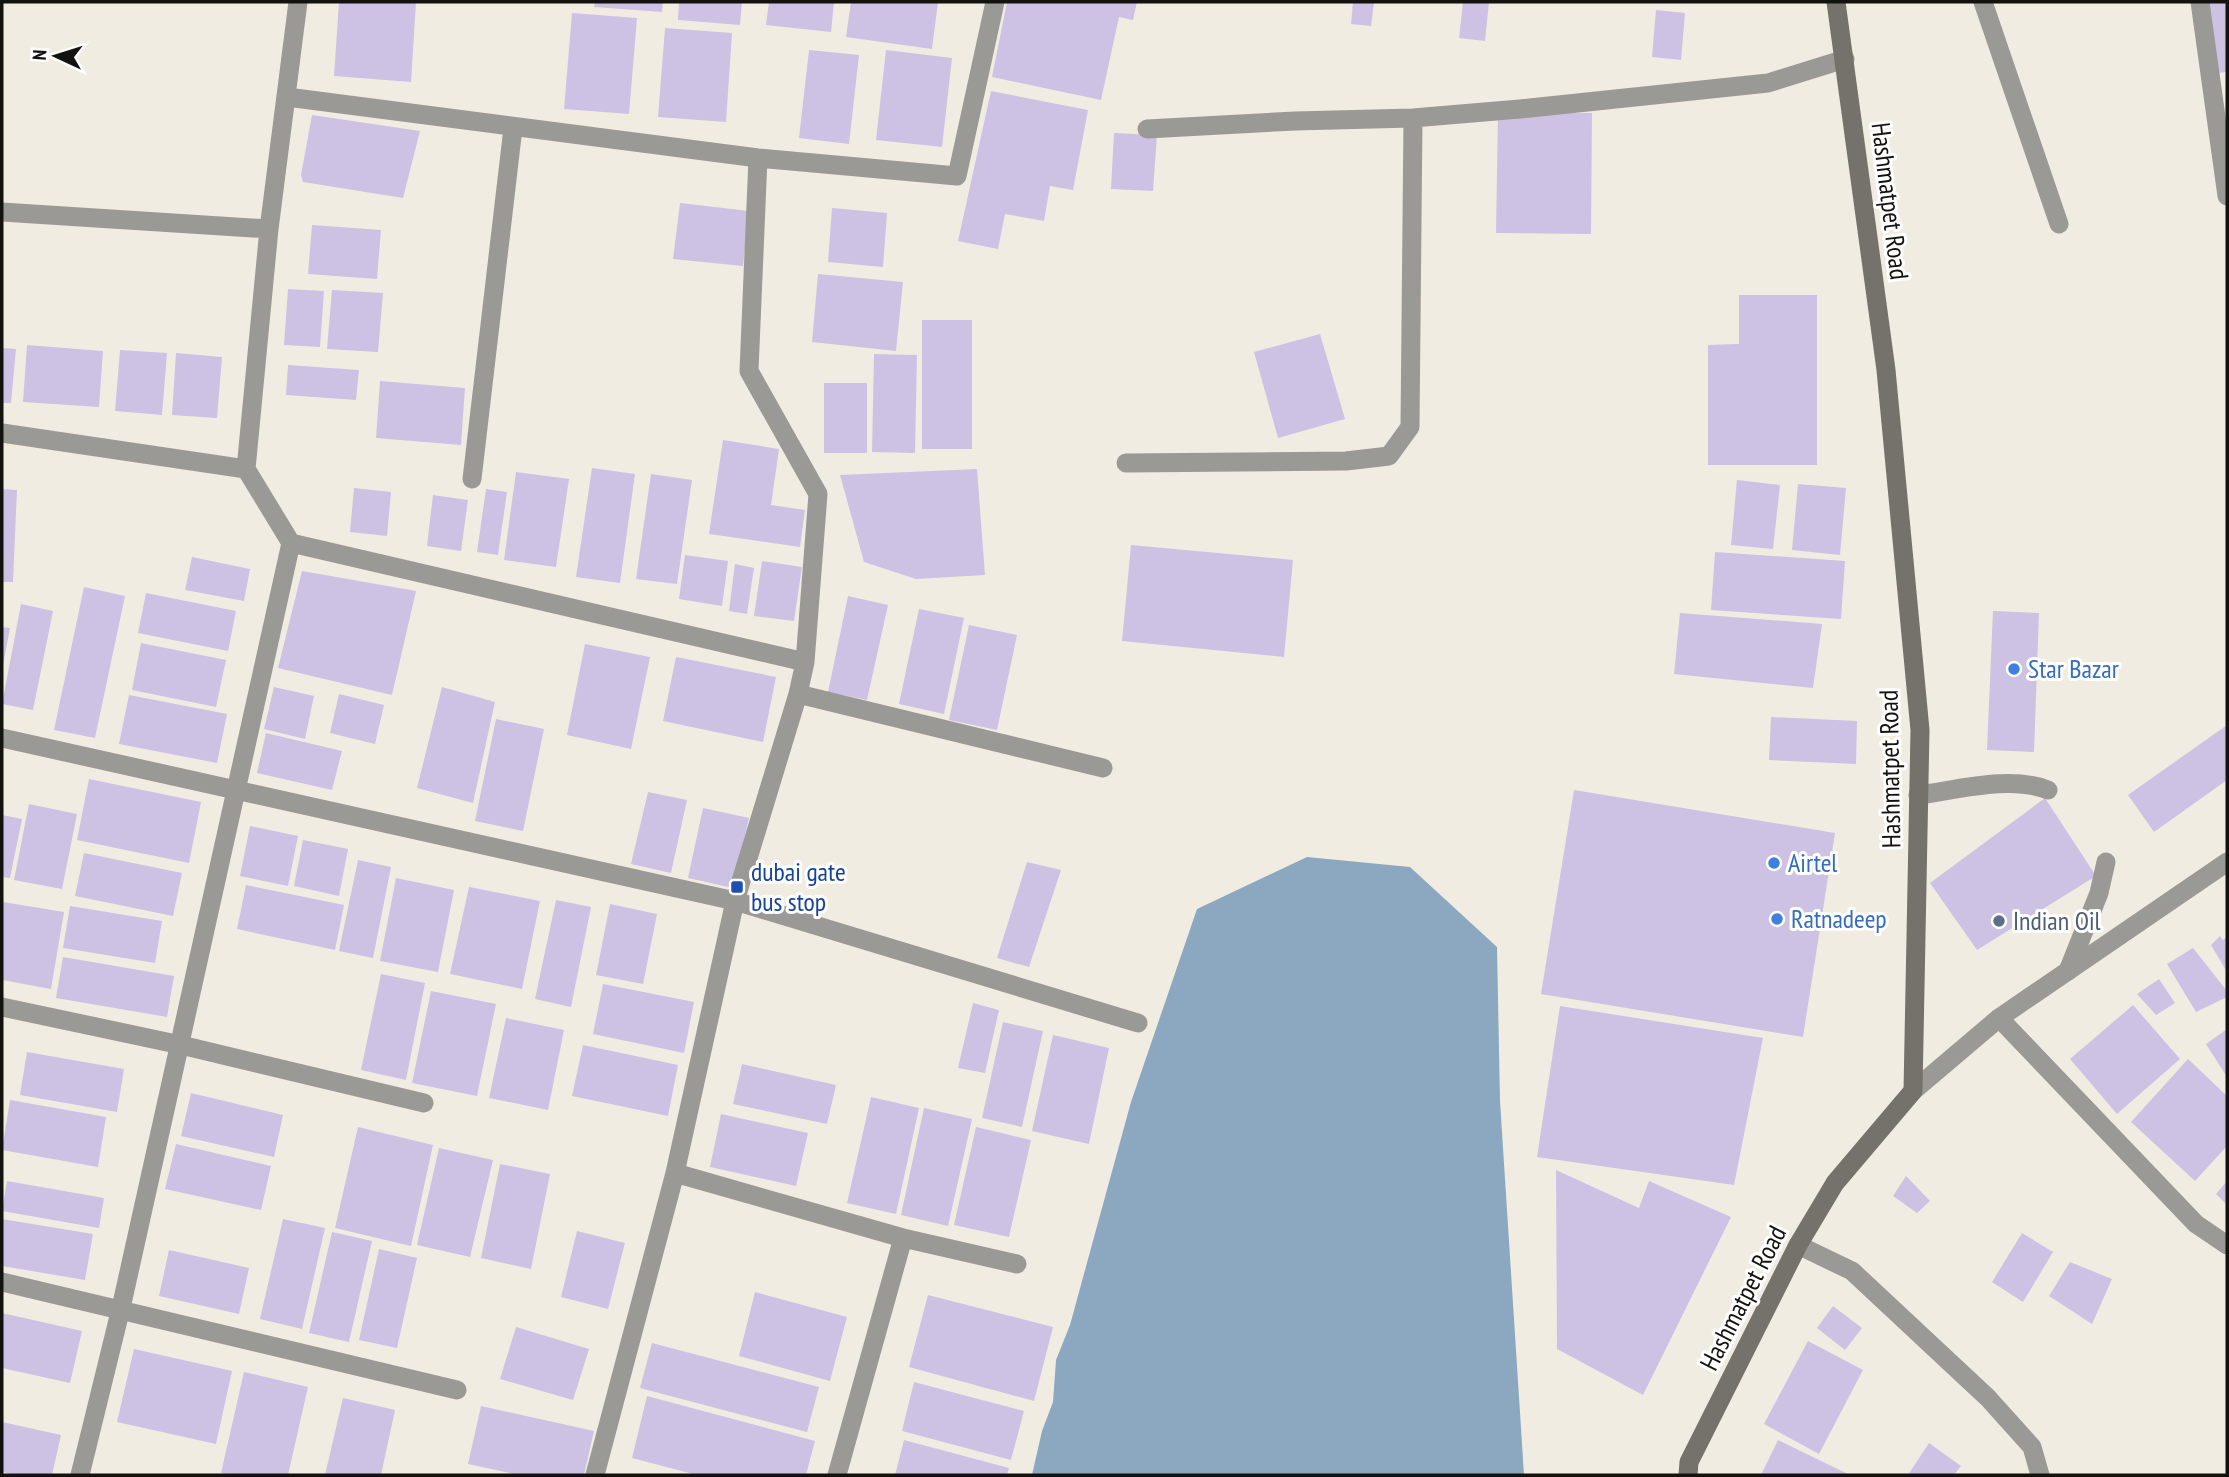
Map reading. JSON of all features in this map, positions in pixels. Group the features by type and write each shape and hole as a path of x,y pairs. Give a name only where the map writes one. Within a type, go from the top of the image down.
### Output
{"main road":[{"name":"Hashmatpet Road","path":"1688,1475 1689,1462 1798,1245 1835,1183 1913,1091 1920,730 1886,370 1836,2"}],"street":[{"path":"80,1475 181,1045 291,543 246,469 269,229 298,2"},
{"path":"287,97 758,158 957,176 995,2"},
{"path":"1983,2 2059,224"},
{"path":"2200,2 2227,196"},
{"path":"1147,129 1413,118 1768,83 1845,59"},
{"path":"1126,463 1346,461 1389,456 1410,427 1413,118"},
{"path":"472,479 513,128"},
{"path":"595,1475 675,1173 735,901 798,694 805,662 818,494 749,371 758,158"},
{"path":"2,212 269,229"},
{"path":"2,433 246,469"},
{"path":"291,543 805,662"},
{"path":"798,694 1103,768"},
{"path":"2,737 735,901 1138,1023"},
{"path":"1918,795 2013,783 2033,784 2048,790"},
{"path":"2068,971 2099,893 2106,862"},
{"path":"1913,1091 1999,1018 2227,862"},
{"path":"2,1007 181,1045 424,1103"},
{"path":"1999,1018 2196,1224 2227,1245"},
{"path":"675,1173 903,1238 1017,1265"},
{"path":"837,1475 903,1238"},
{"path":"1798,1245 1852,1271 1988,1398 2032,1447 2040,1475"},
{"path":"2,1282 121,1308 457,1390"}],"water":[{"path":"1307,857 1410,867 1497,947 1500,1101 1524,1475 1032,1475 1042,1431 1053,1402 1056,1360 1070,1325 1131,1102 1197,909"}],"building":[{"path":"339,2 416,2 411,82 334,76"},
{"path":"595,2 663,2 662,12 594,7"},
{"path":"679,2 742,2 740,25 678,20"},
{"path":"769,2 834,2 831,32 766,25"},
{"path":"851,2 938,2 932,49 846,37"},
{"path":"1007,2 1137,2 1133,20 1119,17 1101,100 992,77"},
{"path":"1353,2 1374,2 1371,26 1351,24"},
{"path":"1463,2 1489,2 1485,41 1459,38"},
{"path":"2208,2 2227,2 2227,72 2218,73"},
{"path":"1656,10 1685,13 1681,60 1652,57"},
{"path":"572,13 637,18 629,114 564,109"},
{"path":"665,28 732,33 726,122 658,117"},
{"path":"809,50 859,55 849,144 799,138"},
{"path":"886,50 952,58 942,147 876,140"},
{"path":"991,91 1088,110 1073,190 1050,186 1044,221 1005,214 998,249 958,241"},
{"path":"1498,112 1592,113 1591,234 1496,233"},
{"path":"312,115 420,131 403,198 303,182 301,175"},
{"path":"1114,133 1157,135 1153,191 1111,189"},
{"path":"680,203 749,211 743,266 673,259"},
{"path":"832,208 887,213 883,267 828,262"},
{"path":"312,225 381,230 377,279 308,274"},
{"path":"818,274 903,282 896,351 812,342"},
{"path":"288,289 324,291 320,347 284,345"},
{"path":"332,290 383,293 378,352 327,349"},
{"path":"1739,295 1817,295 1817,465 1708,465 1708,345 1739,344"},
{"path":"922,320 972,320 972,449 922,449"},
{"path":"1320,334 1345,419 1278,438 1254,352"},
{"path":"27,345 103,351 99,407 23,402"},
{"path":"2,348 16,349 11,403 2,403"},
{"path":"120,350 167,353 162,415 115,411"},
{"path":"176,353 222,357 217,418 172,415"},
{"path":"874,354 917,355 915,453 872,452"},
{"path":"288,365 359,370 356,400 286,395"},
{"path":"380,381 465,388 461,445 376,438"},
{"path":"824,383 867,383 867,453 824,453"},
{"path":"723,440 779,449 771,505 805,510 800,547 709,534"},
{"path":"592,468 635,474 620,583 576,577"},
{"path":"977,469 985,575 916,579 864,562 840,475"},
{"path":"516,472 569,479 556,567 504,560"},
{"path":"651,474 692,480 677,584 636,579"},
{"path":"1737,480 1780,485 1773,549 1731,545"},
{"path":"1798,484 1846,488 1840,555 1792,550"},
{"path":"354,488 391,492 387,536 350,532"},
{"path":"2,489 17,490 13,582 2,582"},
{"path":"486,489 507,492 498,555 477,552"},
{"path":"433,495 468,500 461,551 427,546"},
{"path":"1131,545 1293,560 1284,657 1122,641"},
{"path":"1715,552 1845,561 1841,619 1711,610"},
{"path":"685,555 728,561 722,606 679,599"},
{"path":"192,557 250,569 244,601 185,590"},
{"path":"762,561 802,567 794,621 754,616"},
{"path":"735,564 754,568 747,614 729,611"},
{"path":"302,571 416,591 392,695 278,668"},
{"path":"84,587 125,596 95,738 54,730"},
{"path":"146,593 236,611 228,651 138,633"},
{"path":"848,596 888,605 867,700 828,692"},
{"path":"21,604 53,611 33,710 2,704"},
{"path":"919,609 964,618 944,714 899,704"},
{"path":"1993,611 2039,613 2034,752 1987,750"},
{"path":"1680,613 1822,624 1813,688 1674,674"},
{"path":"969,625 1017,635 997,730 949,720"},
{"path":"2,627 10,628 3,665 2,664"},
{"path":"141,643 226,660 216,707 132,690"},
{"path":"585,644 650,657 631,749 567,735"},
{"path":"676,657 776,677 763,742 663,721"},
{"path":"274,687 314,696 305,739 264,729"},
{"path":"442,687 495,702 473,803 417,788"},
{"path":"339,694 384,705 375,744 330,733"},
{"path":"129,695 227,714 217,763 119,744"},
{"path":"1771,717 1857,721 1856,764 1769,760"},
{"path":"496,719 544,729 523,831 475,821"},
{"path":"2227,725 2227,780 2154,832 2128,795"},
{"path":"266,733 342,751 332,790 257,773"},
{"path":"89,779 201,802 189,863 77,840"},
{"path":"1574,790 1835,833 1803,1037 1541,994"},
{"path":"648,792 687,800 671,873 631,864"},
{"path":"2045,798 2096,876 1977,950 1930,883"},
{"path":"29,804 77,814 62,889 14,880"},
{"path":"703,808 749,818 733,888 688,878"},
{"path":"2,815 22,819 10,878 2,877"},
{"path":"250,826 298,836 288,886 240,876"},
{"path":"303,840 348,849 339,896 294,886"},
{"path":"84,853 182,873 173,916 75,896"},
{"path":"358,860 391,867 373,958 339,951"},
{"path":"1027,862 1061,870 1029,967 997,958"},
{"path":"396,878 454,890 438,972 380,961"},
{"path":"246,885 344,905 335,950 237,929"},
{"path":"469,887 540,901 522,989 450,974"},
{"path":"556,900 591,907 571,1007 535,999"},
{"path":"3,902 64,912 51,989 2,980"},
{"path":"610,904 657,914 643,984 596,975"},
{"path":"70,906 162,921 155,963 63,948"},
{"path":"2220,936 2223,940 2227,937 2227,972 2211,945"},
{"path":"2193,948 2227,991 2227,997 2196,1012 2167,964"},
{"path":"63,957 174,976 167,1017 56,998"},
{"path":"381,974 425,983 406,1080 361,1070"},
{"path":"2159,979 2175,1003 2156,1015 2137,994"},
{"path":"603,984 694,1002 684,1053 593,1034"},
{"path":"431,991 496,1004 477,1096 412,1083"},
{"path":"973,1003 999,1010 985,1073 958,1068"},
{"path":"2133,1005 2180,1059 2117,1114 2070,1059"},
{"path":"1560,1006 1763,1038 1734,1185 1537,1157"},
{"path":"506,1018 564,1030 548,1110 489,1098"},
{"path":"1003,1022 1043,1031 1022,1127 982,1118"},
{"path":"2227,1029 2227,1077 2206,1044"},
{"path":"1053,1035 1109,1048 1089,1144 1032,1131"},
{"path":"583,1045 678,1065 668,1116 572,1096"},
{"path":"27,1052 124,1069 117,1112 20,1095"},
{"path":"2188,1059 2227,1096 2227,1146 2195,1181 2131,1122"},
{"path":"742,1064 836,1085 827,1124 733,1104"},
{"path":"191,1093 283,1115 274,1157 181,1136"},
{"path":"871,1097 919,1108 896,1214 847,1203"},
{"path":"10,1100 106,1117 98,1167 2,1150"},
{"path":"924,1108 972,1119 948,1226 901,1215"},
{"path":"721,1114 808,1133 796,1186 710,1167"},
{"path":"358,1127 433,1145 411,1246 335,1228"},
{"path":"976,1127 1031,1140 1009,1237 954,1225"},
{"path":"176,1144 271,1166 261,1210 165,1189"},
{"path":"439,1148 493,1160 470,1257 417,1245"},
{"path":"500,1164 550,1174 531,1269 481,1258"},
{"path":"1556,1170 1639,1208 1649,1181 1731,1217 1643,1395 1557,1349"},
{"path":"1906,1176 1930,1201 1917,1213 1893,1196"},
{"path":"7,1181 104,1198 99,1228 2,1211"},
{"path":"2227,1181 2227,1205 2216,1194"},
{"path":"2,1219 93,1234 85,1280 2,1266"},
{"path":"283,1219 325,1228 302,1329 260,1319"},
{"path":"577,1231 625,1243 608,1309 561,1297"},
{"path":"332,1232 372,1241 349,1342 309,1333"},
{"path":"2022,1233 2053,1252 2023,1302 1992,1282"},
{"path":"379,1249 417,1258 397,1348 359,1340"},
{"path":"169,1250 249,1268 239,1314 159,1296"},
{"path":"2070,1262 2112,1279 2092,1324 2049,1296"},
{"path":"755,1292 847,1317 830,1381 739,1356"},
{"path":"928,1295 1053,1327 1034,1401 909,1367"},
{"path":"1833,1306 1862,1328 1845,1350 1817,1328"},
{"path":"2,1313 82,1331 70,1383 2,1368"},
{"path":"516,1327 589,1349 573,1400 500,1379"},
{"path":"1808,1341 1863,1370 1819,1454 1764,1424"},
{"path":"652,1343 819,1387 807,1432 640,1388"},
{"path":"134,1349 232,1371 216,1444 117,1422"},
{"path":"244,1372 308,1387 288,1475 221,1473"},
{"path":"914,1382 1024,1411 1011,1460 902,1431"},
{"path":"647,1396 815,1441 806,1475 697,1475 632,1458"},
{"path":"343,1398 395,1410 381,1475 325,1475"},
{"path":"481,1406 594,1431 584,1475 519,1475 468,1464"},
{"path":"2,1422 61,1435 52,1475 2,1472"},
{"path":"904,1440 1009,1468 1007,1475 895,1475"},
{"path":"1778,1440 1850,1475 1761,1475"},
{"path":"1929,1443 1961,1466 1954,1475 1908,1475"}],"place":[{"name":"Star Bazar","path":"2014,669"},
{"name":"Airtel","path":"1774,863"},
{"name":"dubai gate bus stop","path":"737,887"},
{"name":"Ratnadeep","path":"1777,919"},
{"name":"Indian Oil","path":"1999,921"}]}
